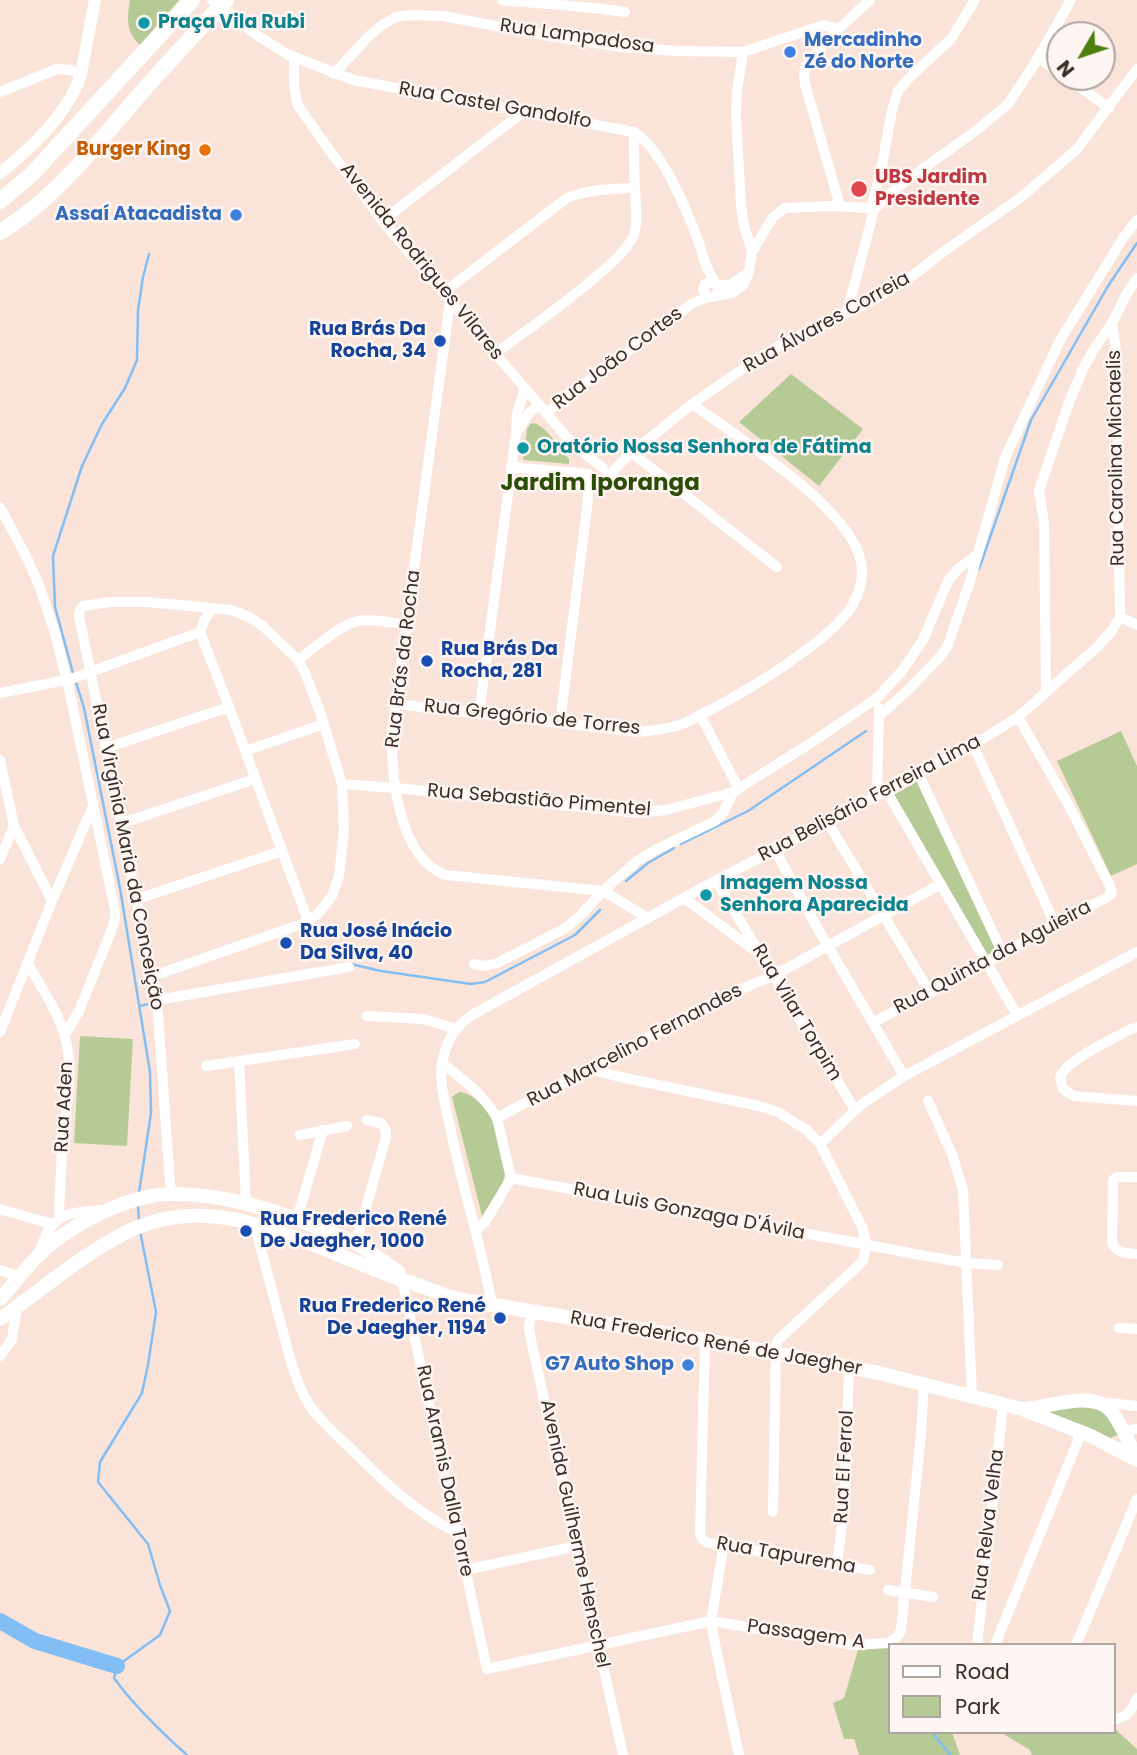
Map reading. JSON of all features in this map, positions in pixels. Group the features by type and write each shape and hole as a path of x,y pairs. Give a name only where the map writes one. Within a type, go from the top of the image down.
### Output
{"main road":[{"path":"0,201 32,174 192,0"},
{"path":"0,232 49,195 101,140 219,2"},
{"path":"164,1218 174,1205 172,1194"},
{"name":"Rua Frederico René de Jaegher","path":"0,1299 36,1257 79,1224 108,1209 172,1194 211,1196 246,1202 297,1219 353,1242 404,1279"},
{"name":"Rua Frederico René de Jaegher","path":"0,1319 94,1251 132,1229 164,1218 225,1217 258,1224 447,1296 879,1373 1022,1409 1137,1459"},
{"path":"339,1255 353,1242"},
{"path":"20,1277 28,1292 37,1292"},
{"path":"1079,1401 1067,1409 1064,1414 1065,1424 1080,1432 1130,1430"},
{"name":"Rua Frederico René de Jaegher","path":"1022,1409 1079,1401 1099,1402 1130,1430 1137,1459"}],"street":[{"path":"0,173 48,127 80,80 96,0"},
{"path":"502,0 568,7 592,4 625,12"},
{"path":"840,206 804,78 806,65 838,29 870,0"},
{"path":"847,313 898,91 951,39 975,0"},
{"path":"634,132 650,145 668,174 699,243 707,267 710,289 730,285 749,272 752,252 766,226 785,208 840,206 872,209 1003,108 1023,82 1071,0"},
{"name":"Rua Castel Gandolfo","path":"219,2 258,36 294,58 334,74 634,132"},
{"name":"Rua Lampadosa","path":"334,74 382,25 396,17 410,15 443,16 549,36 622,47 675,51 743,52 824,25 838,29"},
{"path":"743,52 736,115 741,205 752,252"},
{"path":"1038,57 1046,63"},
{"name":"Avenida Rodrigues Vilares","path":"294,58 297,104 330,151 383,221 580,450 596,474"},
{"path":"0,92 57,69 70,70 80,80"},
{"name":"Rua Álvares Correia","path":"596,474 631,454 692,404 780,345 870,302 904,281 1020,198 1076,150 1137,69"},
{"path":"1085,91 1109,108"},
{"path":"383,221 523,112"},
{"path":"496,353 592,280 630,244 636,222 634,132"},
{"path":"446,297 567,198 596,190 635,188"},
{"path":"880,715 941,656 951,637 1005,458 1055,351 1125,235 1137,220"},
{"path":"1046,690 1044,523 1039,490 1083,369 1137,278"},
{"name":"Rua João Cortes","path":"516,433 529,413 542,409 710,289"},
{"name":"Rua Brás da Rocha","path":"446,297 392,745 396,788 408,836 425,862 438,872 452,876 603,891 648,918"},
{"name":"Rua Carolina Michaelis","path":"1112,323 1116,351 1120,617"},
{"path":"479,714 517,414 525,388"},
{"name":"Rua Gregório de Torres","path":"396,704 638,732 669,728 701,715 750,689 779,670 846,615 860,584 862,564 844,527 817,498 692,404"},
{"path":"631,454 777,567"},
{"path":"511,467 596,474 588,500 560,722"},
{"name":"Rua Virgínia Maria da Conceição","path":"0,507 40,588 69,679 115,910 112,929 79,1011 65,1035"},
{"path":"474,964 484,966 497,963 564,929 628,868 643,857 715,821 736,790 878,697 902,671 923,640 948,581 958,569 978,554"},
{"name":"Rua Virgínia Maria da Conceição","path":"172,1194 158,1000 88,673 79,616 83,606 110,602 148,602 213,609"},
{"path":"153,976 308,921 325,907 339,876 344,829 342,784 312,689 298,660 249,617 241,612 213,609 200,632 308,921"},
{"path":"1120,617 1137,625"},
{"name":"Rua Belisário Ferreira Lima","path":"454,1030 482,1009 684,898 973,745 1018,717 1097,647 1120,617"},
{"path":"298,660 357,621 407,625"},
{"path":"0,694 69,679 200,632"},
{"path":"878,697 882,794 941,884 1017,1015"},
{"path":"106,748 229,707"},
{"path":"701,715 736,790"},
{"name":"Rua Quinta da Aguieira","path":"874,1022 1112,893 1068,804 1018,717"},
{"path":"245,751 324,724"},
{"path":"973,745 1055,924"},
{"path":"0,760 15,826 52,901"},
{"path":"919,775 1003,954"},
{"path":"122,823 255,779"},
{"name":"Rua Sebastião Pimentel","path":"342,784 638,813 684,806 736,790"},
{"path":"0,1031 93,806"},
{"path":"827,821 929,991"},
{"path":"0,859 15,826"},
{"path":"775,850 904,1076"},
{"path":"137,899 282,851"},
{"name":"Rua Vilar Torpim","path":"716,881 855,1110"},
{"name":"Rua Marcelino Fernandes","path":"497,1118 727,995 774,976 941,884"},
{"path":"684,898 762,956"},
{"path":"820,1143 873,1095 904,1076 1137,952"},
{"name":"Rua Aden","path":"28,964 65,1035 69,1070 59,1211 56,1221"},
{"path":"158,1000 349,967"},
{"path":"367,1016 424,1019 454,1030 442,1063 442,1086 492,1305"},
{"path":"1137,1027 1074,1061 1063,1070 1060,1077 1063,1089 1074,1096 1137,1101"},
{"path":"206,1066 355,1044"},
{"path":"239,1061 246,1202"},
{"path":"442,1063 490,1106 497,1118 511,1178 486,1221 476,1230"},
{"path":"589,1069 778,1112 807,1130 820,1143 863,1229 866,1245 863,1261 778,1340 775,1353 774,1512"},
{"path":"928,1101 962,1182 972,1396"},
{"path":"353,1242 359,1232 386,1137 381,1123 367,1120"},
{"path":"300,1135 347,1126"},
{"path":"297,1219 323,1130"},
{"path":"1137,1177 1117,1177 1113,1180 1112,1243 1118,1251 1137,1254"},
{"name":"Rua Luis Gonzaga D'Ávila","path":"511,1178 866,1245 967,1263 998,1265"},
{"path":"0,1209 56,1221"},
{"name":"Rua Frederico René de Jaegher","path":"36,1257 56,1221 73,1213 108,1209"},
{"path":"258,1224 258,1238 291,1362 312,1408 395,1492 456,1532"},
{"path":"0,1270 20,1277"},
{"name":"Rua Aramis Dalla Torre","path":"404,1279 487,1669 598,1644"},
{"path":"0,1356 12,1339 17,1307"},
{"name":"Avenida Guilherme Henschel","path":"531,1312 531,1340 623,1755"},
{"path":"1119,1328 1137,1329"},
{"name":"Rua Tapurema","path":"705,1340 702,1539 709,1543 870,1570"},
{"name":"Rua El Ferrol","path":"837,1565 844,1520 849,1367"},
{"path":"905,1593 924,1384"},
{"path":"1099,1402 1137,1406"},
{"name":"Rua Relva Velha","path":"977,1643 1003,1405"},
{"name":"Rua Relva Velha","path":"996,1643 1080,1432"},
{"path":"1077,1643 1137,1499"},
{"path":"724,1544 711,1620 739,1755"},
{"path":"465,1570 577,1546"},
{"path":"888,1590 933,1597"},
{"name":"Passagem A","path":"889,1643 898,1636 905,1593"},
{"path":"598,1644 711,1620"},
{"name":"Passagem A","path":"711,1620 854,1645 888,1643"},
{"path":"1116,1719 1130,1712 1137,1698"}],"green space":[{"name":"Praça Vila Rubi","path":"130,0 179,0 140,45 132,35 129,24"},
{"path":"791,374 863,429 819,486 739,422"},
{"path":"534,423 553,439 569,459 569,464 523,460 527,429"},
{"path":"1121,731 1137,766 1137,864 1111,876 1057,761"},
{"path":"918,781 998,949 987,955 894,795"},
{"path":"80,1036 133,1039 127,1146 74,1143"},
{"path":"459,1092 474,1098 493,1120 505,1174 503,1183 482,1216 452,1097"},
{"path":"1099,1402 1123,1433 1110,1438 1033,1410"},
{"path":"888,1645 888,1734 953,1734 960,1755 859,1755 854,1739 844,1739 833,1703 844,1698 858,1650"},
{"path":"1116,1730 1137,1749 1137,1755 1032,1755 1030,1750 1003,1734 1116,1734"}],"waterway":[{"path":"979,569 1031,420 1108,286 1137,243"},
{"path":"73,673 55,607 53,556 82,466 102,424 125,388 137,360 138,310 149,254"},
{"path":"75,679 84,708 120,888 150,1072 151,1113 139,1193"},
{"path":"681,844 748,811 866,731"},
{"path":"626,881 648,863 674,848"},
{"path":"351,964 471,984 485,982 575,935 600,910"},
{"path":"140,1006 153,1003"},
{"path":"138,1206 139,1221"},
{"path":"140,1231 156,1312 148,1365 142,1393 100,1462 98,1482 148,1544 170,1611 160,1635 117,1666 114,1678 148,1718 187,1755"},
{"path":"0,1621 35,1641 117,1666"},
{"path":"934,1734 950,1755"}],"place":[{"name":"Praça Vila Rubi","path":"144,23"},
{"name":"Mercadinho Zé do Norte","path":"790,52"},
{"name":"Burger King","path":"205,150"},
{"name":"UBS Jardim Presidente","path":"859,189"},
{"name":"Assaí Atacadista","path":"236,215"},
{"name":"Rua Brás Da Rocha, 34","path":"440,341"},
{"name":"Oratório Nossa Senhora de Fátima","path":"523,448"},
{"name":"Rua Brás Da Rocha, 281","path":"427,661"},
{"name":"Imagem Nossa Senhora Aparecida","path":"706,895"},
{"name":"Rua José Inácio Da Silva, 40","path":"286,943"},
{"name":"Rua Frederico René De Jaegher, 1000","path":"246,1231"},
{"name":"Rua Frederico René De Jaegher, 1194","path":"500,1318"},
{"name":"G7 Auto Shop","path":"688,1365"}],"district":[{"name":"Jardim Iporanga","path":"600,484"}]}
